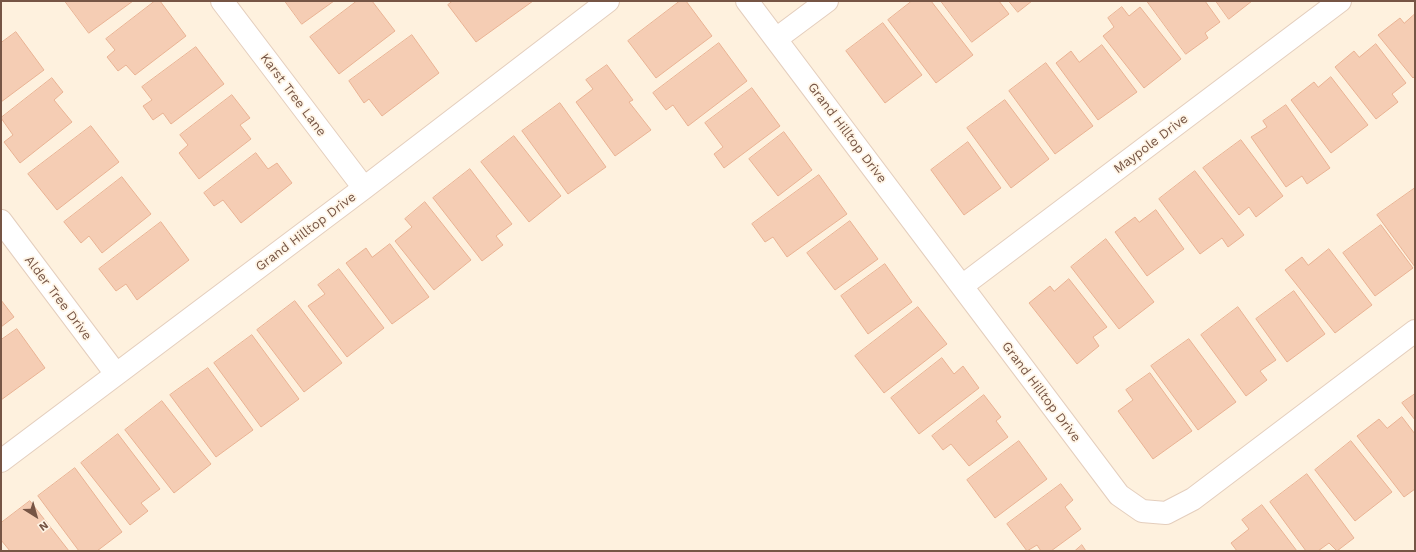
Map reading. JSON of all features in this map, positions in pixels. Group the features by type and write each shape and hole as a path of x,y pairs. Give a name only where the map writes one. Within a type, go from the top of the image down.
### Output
{"street":[{"name":"Karst Tree Lane","path":"222,1 364,188"},
{"name":"Grand Hilltop Drive","path":"747,1 1118,495 1142,511 1166,513 1193,500 1415,331"},
{"path":"776,39 827,1"},
{"name":"Maypole Drive","path":"962,286 1340,1"},
{"name":"Grand Hilltop Drive","path":"1,460 364,188 606,2"},
{"name":"Alder Tree Drive","path":"1,221 116,374"}],"building":[{"path":"65,1 133,1 89,33"},
{"path":"155,1 160,1 186,36 135,75 126,65 118,71 107,57 115,50 106,39"},
{"path":"285,1 334,1 302,24"},
{"path":"357,1 372,1 395,31 339,74 310,37"},
{"path":"453,1 533,1 476,42 448,5"},
{"path":"680,1 686,1 712,36 656,78 628,41"},
{"path":"912,1 931,1 973,55 936,83 888,20"},
{"path":"941,1 999,1 1009,14 972,42"},
{"path":"1009,1 1032,1 1018,12"},
{"path":"1147,1 1205,1 1220,22 1205,33 1208,38 1186,54"},
{"path":"1216,1 1252,1 1229,19"},
{"path":"1122,7 1129,16 1140,7 1181,59 1144,88 1103,36 1114,27 1108,18"},
{"path":"1415,14 1415,76 1413,78 1378,35 1400,18 1404,23"},
{"path":"883,23 922,75 885,103 846,51"},
{"path":"16,32 44,70 1,102 1,43"},
{"path":"412,35 439,73 382,116 369,99 364,103 349,81"},
{"path":"719,43 747,81 688,126 673,105 666,110 653,93"},
{"path":"1376,44 1406,83 1392,94 1398,102 1376,119 1335,67 1354,51 1359,57"},
{"path":"1102,45 1137,92 1098,120 1056,63 1071,51 1079,62"},
{"path":"196,47 224,84 171,124 163,113 153,120 143,106 152,100 142,87"},
{"path":"1046,63 1093,126 1055,154 1009,91"},
{"path":"607,65 633,100 629,102 651,130 615,156 576,102 593,89 586,80"},
{"path":"1331,77 1368,125 1331,153 1291,100 1314,82 1318,87"},
{"path":"52,78 63,92 54,100 72,122 20,163 4,142 13,135 1,118"},
{"path":"752,88 780,126 724,168 714,154 723,147 705,123"},
{"path":"232,95 250,118 240,125 251,139 199,179 179,153 188,145 180,135"},
{"path":"1005,100 1049,159 1011,188 967,128"},
{"path":"560,103 606,167 568,194 522,131"},
{"path":"1286,105 1330,168 1307,184 1302,176 1286,187 1251,137 1267,127 1263,121"},
{"path":"91,126 119,162 57,210 28,174"},
{"path":"784,132 812,170 778,196 749,159"},
{"path":"514,136 561,196 529,222 481,162"},
{"path":"1241,140 1283,196 1256,217 1249,207 1239,215 1203,168"},
{"path":"968,142 1001,188 964,215 931,170"},
{"path":"256,153 268,169 277,163 292,183 241,223 223,200 214,206 204,193"},
{"path":"470,169 512,224 496,236 503,245 482,261 433,198"},
{"path":"1195,171 1244,235 1228,247 1222,238 1200,254 1159,199"},
{"path":"819,175 847,214 787,257 773,237 765,242 752,224"},
{"path":"122,177 151,214 102,253 89,236 81,243 64,222"},
{"path":"1415,188 1415,267 1377,215"},
{"path":"425,202 471,260 434,290 395,241 412,227 405,219"},
{"path":"1156,210 1184,249 1147,276 1115,232 1135,217 1139,222"},
{"path":"850,221 878,259 835,290 807,253"},
{"path":"161,222 189,260 137,300 126,284 116,291 99,269"},
{"path":"1381,225 1413,268 1375,296 1343,253"},
{"path":"1106,239 1154,302 1119,329 1071,267"},
{"path":"390,244 429,297 392,324 346,263 366,248 372,257"},
{"path":"1329,249 1372,305 1335,333 1285,270 1302,257 1308,265"},
{"path":"885,264 912,302 868,334 841,296"},
{"path":"339,269 384,328 347,357 308,306 325,294 318,285"},
{"path":"1069,279 1107,327 1093,337 1099,346 1077,364 1029,303 1050,286 1054,291"},
{"path":"1294,291 1325,334 1287,362 1256,319"},
{"path":"1,300 14,317 1,327"},
{"path":"295,301 342,363 304,392 257,330"},
{"path":"918,307 947,344 884,393 855,356"},
{"path":"1238,307 1276,360 1260,371 1267,380 1246,396 1201,335"},
{"path":"17,329 45,368 1,400 1,340"},
{"path":"252,335 299,399 261,427 214,363"},
{"path":"1189,339 1236,402 1198,430 1151,366"},
{"path":"942,358 954,374 963,366 979,388 919,434 891,398"},
{"path":"208,368 253,430 216,457 170,395"},
{"path":"1150,373 1192,431 1153,459 1118,411 1133,400 1126,390"},
{"path":"1415,394 1415,420 1402,403"},
{"path":"984,395 1001,417 996,421 1008,437 969,466 951,444 943,450 932,436"},
{"path":"162,401 211,464 174,493 125,430"},
{"path":"1402,417 1415,434 1415,489 1404,497 1357,436 1379,419 1387,428"},
{"path":"118,434 160,489 141,503 148,511 130,525 81,463"},
{"path":"1019,441 1047,479 995,518 967,480"},
{"path":"1351,441 1392,492 1355,521 1315,470"},
{"path":"75,468 122,532 97,551 79,551 38,496"},
{"path":"1307,474 1354,538 1337,551 1329,543 1318,551 1306,551 1270,502"},
{"path":"1061,484 1073,500 1065,507 1081,529 1051,551 1041,551 1037,545 1027,551 1007,524"},
{"path":"30,501 69,551 10,551 1,540 1,523"},
{"path":"1262,505 1297,551 1237,551 1231,543 1249,529 1242,520"},
{"path":"1082,545 1086,551 1075,551"}]}
